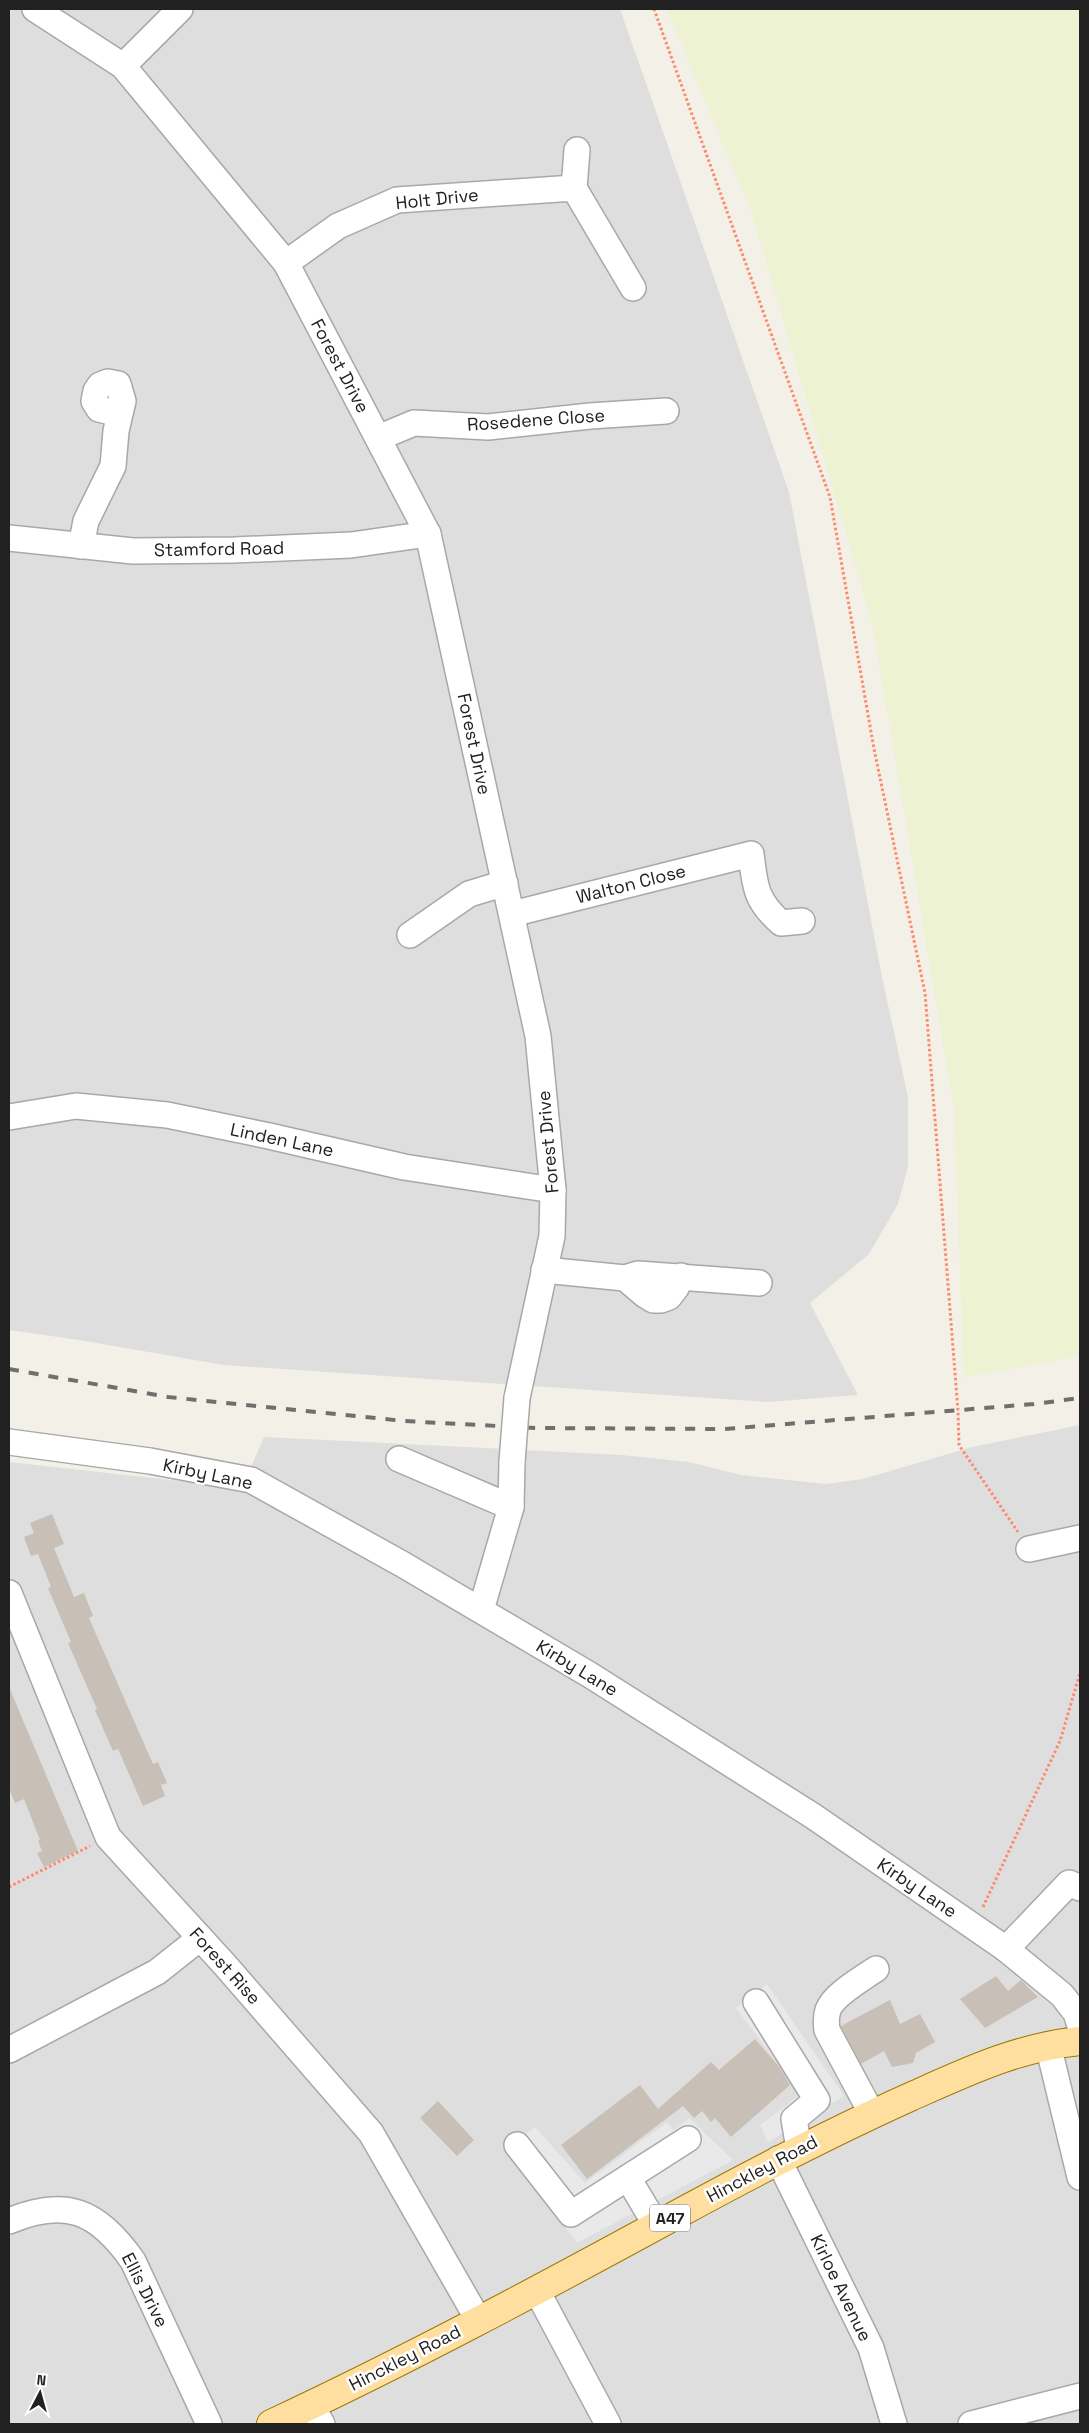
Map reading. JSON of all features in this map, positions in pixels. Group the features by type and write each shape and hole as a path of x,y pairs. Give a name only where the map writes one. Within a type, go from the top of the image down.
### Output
{"main road":[{"name":"Hinckley Road","path":"270,2424 316,2415 479,2321 656,2225 788,2154 872,2114 963,2073 1005,2057 1048,2045 1080,2041"}],"street":[{"name":"Forest Drive","path":"35,9 123,66 286,263 428,534 538,1036 553,1190 552,1236 517,1398 511,1507 481,1610"},
{"path":"123,66 180,9"},
{"path":"577,150 574,188 633,288"},
{"name":"Holt Drive","path":"286,263 338,226 397,200 574,188"},
{"path":"80,546 86,521 113,466 120,409"},
{"name":"Rosedene Close","path":"378,438 414,423 488,427 590,416 666,411"},
{"name":"Stamford Road","path":"9,538 133,551 234,550 351,545 428,534"},
{"name":"Walton Close","path":"512,914 751,854 756,891 768,911 781,923 802,921"},
{"path":"410,935 469,894 505,883"},
{"name":"Linden Lane","path":"9,1117 76,1106 167,1116 269,1136 404,1167 553,1190"},
{"path":"544,1270 625,1278 644,1295 653,1300 669,1297 676,1288 681,1276 759,1283"},
{"name":"Kirby Lane","path":"9,1442 150,1461 251,1480 590,1674 813,1816 1006,1949 1062,1995 1076,2013 1080,2026"},
{"path":"399,1459 511,1507"},
{"path":"1029,1549 1080,1538"},
{"name":"Forest Rise","path":"9,1592 108,1837 200,1938 371,2133 479,2321"},
{"path":"1006,1949 1069,1884 1080,1888"},
{"path":"9,2050 157,1972 200,1938"},
{"path":"872,2114 827,2030 826,2019 833,2000 876,1969"},
{"name":"Kirloe Avenue","path":"756,2002 817,2100 794,2119 788,2154 871,2348 890,2423"},
{"path":"1048,2045 1080,2177"},
{"path":"517,2145 571,2214 688,2140"},
{"path":"628,2178 656,2225"},
{"name":"Ellis Drive","path":"9,2221 32,2211 66,2209 94,2219 117,2238 133,2260 209,2424"},
{"path":"536,2291 608,2424"},
{"path":"971,2424 1080,2396"}],"path":[{"path":"654,9 830,497 874,749 925,993 958,1411 959,1445 1029,1549"},
{"path":"974,1927 1060,1741 1080,1673"},
{"path":"9,1887 108,1837"}],"shaded area":[{"path":"9,9 620,9 789,492 882,977 908,1097 908,1166 898,1204 869,1254 810,1303 858,1395 767,1402 224,1365 9,1330"},
{"path":"1080,1425 1080,2424 9,2424 9,1462 242,1488 264,1437 622,1455 689,1462 741,1475 826,1484 863,1479 972,1447"},
{"path":"767,1984 844,2096 768,2142 760,2125 801,2094 736,2008"},
{"path":"689,2118 733,2160 577,2243 506,2148 535,2127 585,2183 667,2122 674,2130"}],"green space":[{"path":"667,9 1080,9 1080,1356 964,1377 954,1110 872,622 752,214"}],"building":[{"path":"52,1514 64,1544 54,1548 74,1597 84,1593 93,1616 89,1618 153,1764 158,1762 167,1783 161,1785 165,1796 143,1806 118,1749 113,1751 95,1710 97,1709 68,1643 71,1642 48,1588 51,1587 38,1554 31,1556 24,1537 34,1533 30,1523"},
{"path":"9,1687 78,1851 44,1867 37,1853 42,1851 38,1841 40,1840 24,1799 15,1803 9,1788"},
{"path":"996,1976 1008,1991 1021,1980 1038,1997 985,2028 960,1999"},
{"path":"890,2000 900,2024 920,2014 935,2042 916,2053 913,2063 892,2067 884,2051 861,2064 841,2026"},
{"path":"755,2039 780,2068 790,2085 731,2137 715,2118 711,2122 702,2111 694,2118 683,2106 587,2179 561,2145 640,2085 658,2109 711,2062 719,2070"},
{"path":"438,2101 474,2140 457,2156 420,2118"}],"railway":[{"path":"9,1369 168,1397 404,1421 535,1428 725,1429 1034,1404 1080,1398"}]}
